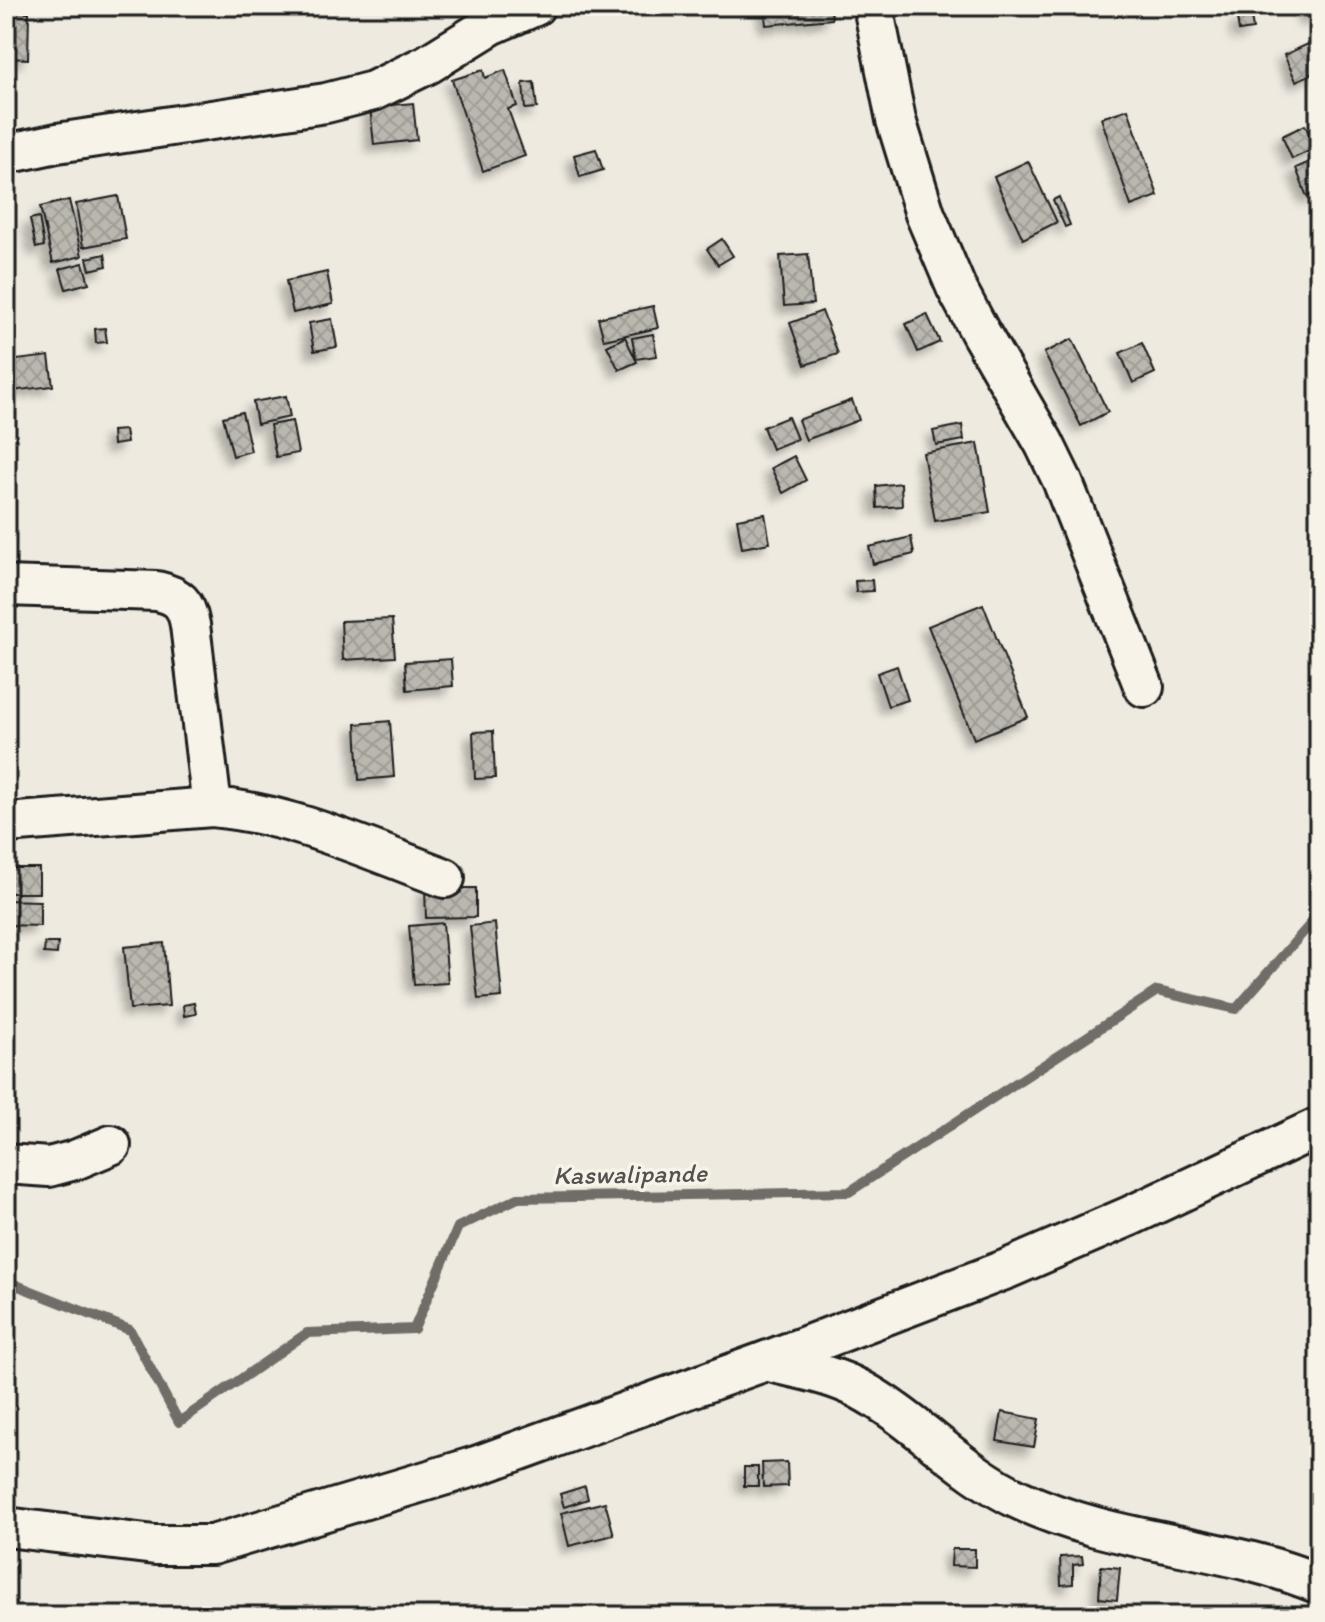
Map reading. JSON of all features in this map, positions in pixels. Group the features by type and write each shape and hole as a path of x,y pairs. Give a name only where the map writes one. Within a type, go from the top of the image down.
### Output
{"street":[{"path":"6,154 70,141 326,103 373,91 428,64 491,25 535,6"},
{"path":"873,6 896,120 925,214 956,287 1062,480 1144,687"},
{"path":"6,586 157,591 180,599 190,625 212,807"},
{"path":"6,823 212,807 250,811 297,824 445,878"},
{"path":"6,1527 155,1545 212,1545 476,1466 766,1361 1007,1269 1130,1216 1319,1127"},
{"path":"6,1164 49,1167 111,1145"},
{"path":"766,1361 858,1388 987,1482 1020,1500 1109,1529 1241,1561 1319,1584"}],"building":[{"path":"764,6 831,6 832,19 766,25"},
{"path":"1302,6 1319,6 1319,14 1308,19"},
{"path":"6,12 29,12 28,59 6,58"},
{"path":"1251,16 1253,29 1239,31 1237,18"},
{"path":"1308,44 1319,71 1296,81 1284,55"},
{"path":"483,70 485,78 505,70 517,106 508,109 525,156 483,171 452,80"},
{"path":"534,82 537,108 525,109 523,83"},
{"path":"413,103 417,140 374,145 370,107"},
{"path":"1128,109 1158,196 1131,206 1101,118"},
{"path":"1305,125 1316,148 1292,159 1282,136"},
{"path":"596,149 603,170 580,177 574,155"},
{"path":"1316,159 1319,165 1319,192 1307,197 1296,168"},
{"path":"1028,161 1057,222 1023,239 994,177"},
{"path":"118,196 126,239 83,247 76,204"},
{"path":"1059,197 1070,225 1065,227 1053,200"},
{"path":"69,200 82,256 53,263 40,207"},
{"path":"39,217 44,246 36,248 30,219"},
{"path":"722,239 733,256 718,265 707,249"},
{"path":"105,254 107,266 90,270 87,258"},
{"path":"808,254 813,304 784,306 780,256"},
{"path":"83,263 89,283 66,289 60,269"},
{"path":"327,272 333,304 293,313 286,281"},
{"path":"653,306 658,328 604,340 598,318"},
{"path":"822,311 838,354 805,365 790,323"},
{"path":"927,314 940,342 918,352 906,324"},
{"path":"332,319 337,347 314,351 309,323"},
{"path":"105,328 107,342 96,343 95,329"},
{"path":"653,334 657,356 636,359 632,338"},
{"path":"625,337 637,362 619,370 607,346"},
{"path":"1072,339 1108,412 1081,426 1044,353"},
{"path":"1142,343 1155,373 1133,383 1120,353"},
{"path":"49,356 53,386 12,391 8,361"},
{"path":"286,396 290,417 257,424 253,402"},
{"path":"852,400 859,420 806,440 798,420"},
{"path":"242,412 251,451 233,456 223,417"},
{"path":"788,417 797,439 772,449 763,427"},
{"path":"292,421 298,453 276,457 270,425"},
{"path":"962,425 964,440 936,445 933,431"},
{"path":"125,430 127,443 113,445 112,431"},
{"path":"978,443 990,512 935,521 923,453"},
{"path":"794,456 806,480 783,493 771,468"},
{"path":"901,483 902,506 877,508 876,486"},
{"path":"765,514 770,543 742,548 737,519"},
{"path":"911,537 914,554 873,564 869,547"},
{"path":"872,580 873,591 856,592 855,581"},
{"path":"983,604 1028,717 974,739 928,626"},
{"path":"392,619 395,657 343,660 341,621"},
{"path":"451,659 453,686 407,690 405,662"},
{"path":"897,666 908,700 888,706 877,673"},
{"path":"390,721 394,777 359,780 356,724"},
{"path":"493,731 495,778 475,779 473,732"},
{"path":"6,868 39,868 39,893 6,893"},
{"path":"425,888 476,888 476,917 426,918"},
{"path":"6,900 40,901 40,926 6,925"},
{"path":"443,923 448,983 414,985 409,926"},
{"path":"495,923 502,997 478,999 470,926"},
{"path":"45,943 58,943 57,954 44,953"},
{"path":"164,943 169,1006 130,1009 124,947"},
{"path":"194,1003 196,1014 184,1016 183,1005"},
{"path":"1002,1412 1039,1419 1034,1447 997,1441"},
{"path":"787,1462 788,1486 763,1487 762,1463"},
{"path":"744,1467 758,1467 758,1486 744,1486"},
{"path":"585,1486 588,1499 564,1507 560,1494"},
{"path":"605,1502 614,1535 569,1546 561,1513"},
{"path":"952,1549 975,1549 975,1567 951,1566"},
{"path":"1082,1556 1083,1564 1073,1565 1073,1584 1061,1585 1060,1557"},
{"path":"1101,1566 1120,1568 1117,1600 1099,1598"}],"waterway":[{"name":"Kaswalipande","path":"6,1281 130,1330 179,1422 307,1333 414,1329 458,1227 518,1198 849,1192 1157,991 1236,1009 1314,920 1319,920"}]}
